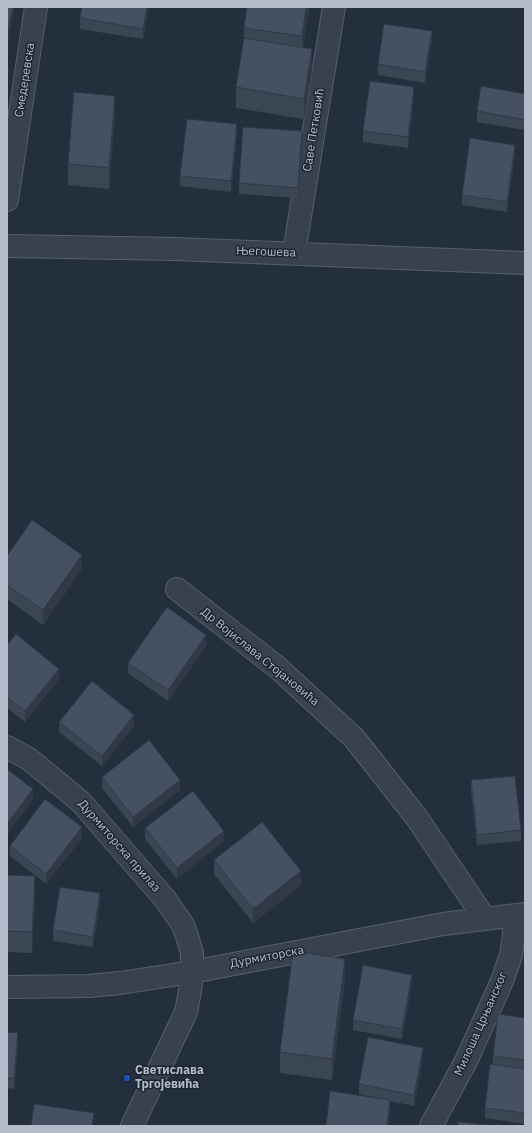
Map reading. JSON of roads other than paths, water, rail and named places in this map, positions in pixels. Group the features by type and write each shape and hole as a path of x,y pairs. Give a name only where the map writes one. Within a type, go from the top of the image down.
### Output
{"street":[{"name":"Смедеревска","path":"7,200 36,7"},
{"name":"Саве Петковић","path":"294,253 334,7"},
{"name":"Његошева","path":"7,246 294,253 525,263"},
{"name":"Др Војислава Стојановића","path":"177,589 278,668 354,738 417,818 485,919"},
{"name":"Дурмиторска прилаз","path":"7,748 29,759 81,802 165,899 177,915 187,936 192,953 192,972"},
{"name":"Дурмиторска","path":"7,987 89,986 192,972 325,946 485,919 519,915"},
{"name":"Милоша Црњанског","path":"431,1126 467,1059 502,981 512,955 514,935 519,915"},
{"path":"132,1126 186,1012 192,972"}],"place":[{"name":"Светислава Тргојевића","path":"127,1078"}]}
